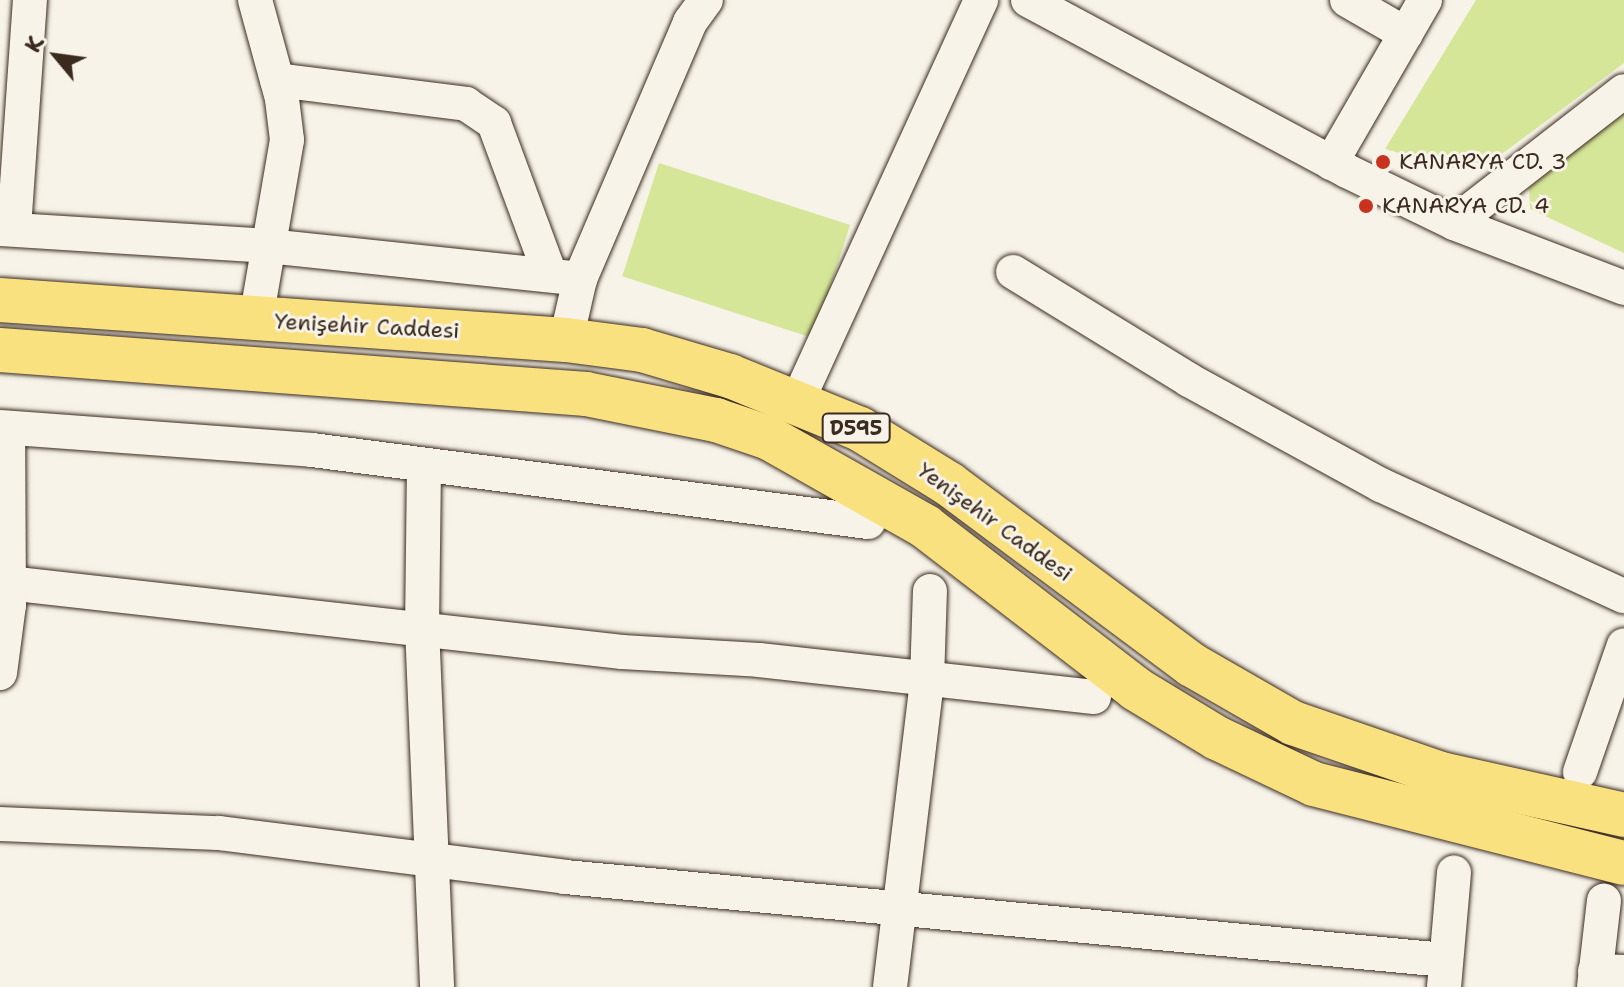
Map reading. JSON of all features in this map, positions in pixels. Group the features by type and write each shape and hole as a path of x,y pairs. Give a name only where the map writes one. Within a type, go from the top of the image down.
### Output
{"highway":[{"name":"Yenişehir Caddesi","path":"0,300 566,340 642,350 798,400 860,429 949,484 1192,665 1293,723 1441,774 1624,815"},
{"name":"Yenişehir Caddesi","path":"0,350 586,394 716,420 769,438 926,527 1136,689 1217,738 1314,784 1624,863"}],"street":[{"path":"30,0 7,228 268,246 565,277"},
{"path":"255,0 277,80 287,140 256,320"},
{"path":"565,277 690,22 706,0"},
{"path":"798,400 981,0"},
{"path":"1028,0 1331,163 1454,223 1624,288"},
{"path":"1347,0 1406,34"},
{"path":"1331,163 1425,0"},
{"path":"277,80 466,104 494,123 565,277 566,340"},
{"path":"1454,223 1624,91"},
{"path":"1013,272 1189,380 1381,485 1624,596"},
{"path":"0,673 8,583 4,428 312,450 868,522"},
{"path":"424,466 422,627 429,857 437,987"},
{"path":"8,583 1094,697"},
{"path":"890,987 927,680 930,591"},
{"path":"1580,772 1624,645"},
{"path":"0,824 219,833 429,857 565,877 899,904 1444,974 1454,872"},
{"path":"1604,901 1604,977"}],"green space":[{"path":"1476,0 1624,0 1624,63 1495,159 1452,168 1385,149"},
{"path":"1624,113 1624,253 1530,209 1529,188 1544,168"},
{"path":"659,163 850,225 813,338 622,276"}],"place":[{"name":"KANARYA CD. 3","path":"1383,162"},
{"name":"KANARYA CD. 4","path":"1366,206"}]}
